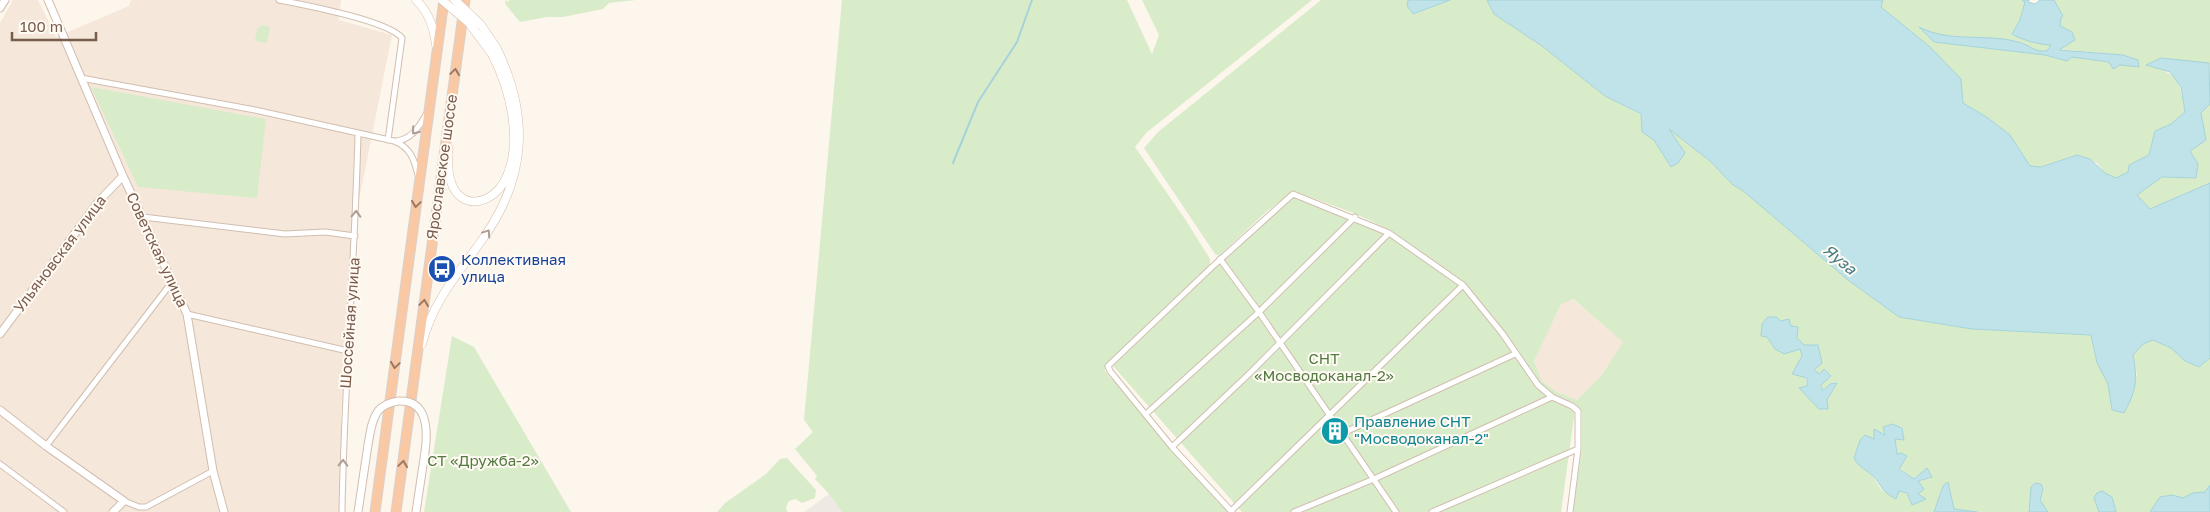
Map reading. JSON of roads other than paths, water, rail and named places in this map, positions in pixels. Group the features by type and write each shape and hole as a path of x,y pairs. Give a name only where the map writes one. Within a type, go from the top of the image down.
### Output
{"highway":[{"name":"Ярославское шоссе","path":"375,512 443,0"},
{"name":"Ярославское шоссе","path":"396,512 465,0"}],"main road":[{"path":"416,0 428,15 434,31 437,52"},
{"path":"443,0 469,22 494,51 511,106 512,155 506,178 500,189 487,200 473,202 461,196 455,190 450,181 447,128"},
{"path":"416,367 433,309 500,214 515,176 518,156 520,119 513,86 481,25 455,0"}],"street":[{"path":"0,8 5,0"},
{"name":"Советская улица","path":"48,0 123,176 187,314 213,471 224,512"},
{"path":"279,0 297,2 387,26 402,38 388,140"},
{"path":"81,78 255,110 394,141 404,145 411,153 419,183"},
{"path":"394,141 403,140 413,134 429,111"},
{"name":"Шоссейная улица","path":"342,512 344,417 355,236 358,134"},
{"name":"Ульяновская улица","path":"0,334 100,201 123,176"},
{"path":"1462,285 1231,511 1172,447 1110,371 1108,366 1220,259 1293,194 1355,217 1389,233 1462,285 1502,333 1538,385 1552,397 1572,406 1578,411 1578,449 1570,512"},
{"path":"143,217 285,234 325,232 355,236"},
{"path":"1146,414 1259,312 1355,217"},
{"path":"1172,447 1387,235"},
{"path":"1220,259 1259,312 1396,512"},
{"path":"46,446 172,282"},
{"path":"187,314 348,351"},
{"path":"1343,433 1515,354"},
{"path":"1294,512 1374,479 1552,397"},
{"path":"358,512 373,420 378,411 386,405 404,401 419,408 426,421 428,432 416,512"},
{"path":"0,410 46,446 124,501 139,507 146,507 213,471"},
{"path":"1432,512 1578,449"},
{"path":"0,464 64,512"},
{"path":"113,512 124,501"}],"water":[{"path":"1408,0 1450,0 1413,14 1407,6"},
{"name":"Яуза","path":"1487,0 1883,0 1881,7 1930,47 1961,79 1963,103 1988,118 2010,135 2030,166 2041,167 2077,155 2090,159 2105,173 2116,178 2128,172 2129,165 2149,155 2155,131 2171,124 2185,112 2181,87 2170,72 2146,65 2161,58 2209,63 2210,104 2201,113 2206,140 2190,151 2198,164 2196,178 2162,177 2137,195 2150,209 2210,183 2210,358 2199,367 2185,361 2171,348 2153,340 2143,344 2133,355 2136,379 2131,398 2124,413 2112,410 2108,384 2097,363 2091,335 1972,329 1899,317 1848,280 1742,190 1733,185 1710,161 1669,129 1685,153 1678,163 1671,167 1654,140 1642,132 1641,114 1605,96 1542,46 1494,14"},
{"path":"2022,0 2029,0 2028,2 2035,4 2040,0 2054,0 2063,16 2060,26 2072,32 2075,40 2059,50 2123,55 2138,60 2139,67 2120,65 2113,69 2109,62 2072,57 2067,61 2045,55 1934,42 1919,27 1943,35 2006,39 2038,50 2047,51 2051,45 2031,42 2012,34 2020,20 2025,2"},
{"path":"1768,317 1776,317 1781,321 1789,319 1791,326 1798,327 1797,338 1804,345 1818,345 1822,363 1814,370 1820,374 1824,369 1831,376 1821,385 1823,391 1830,384 1837,383 1827,400 1828,409 1819,409 1799,388 1807,386 1807,378 1792,374 1802,356 1800,349 1784,354 1775,349 1767,337 1761,336 1762,324"},
{"path":"1893,424 1902,428 1904,440 1895,439 1897,454 1901,453 1907,456 1899,469 1914,479 1927,468 1932,477 1918,481 1924,489 1918,494 1926,499 1912,505 1907,493 1899,491 1896,499 1887,493 1874,477 1860,466 1854,458 1860,440 1865,435 1874,439 1874,429 1885,435 1883,427"},
{"path":"1948,482 1954,509 1977,512 1934,512 1943,486"},
{"path":"2035,483 2041,484 2043,489 2040,500 2048,512 2029,512 2031,487"},
{"path":"2210,485 2210,512 2150,512 2160,497 2172,495 2183,498 2193,493 2205,492"},
{"path":"2102,491 2112,497 2116,512 2099,512 2094,498 2097,493"}],"waterway":[{"path":"953,163 978,102 1017,42 1032,0"}],"place":[{"name":"Коллективная улица","path":"442,269"},
{"name":"Правление СНТ \"Мосводоканал-2\"","path":"1335,431"}],"park label":[{"name":"СНТ «Мосводоканал-2»","path":"1324,368"},
{"name":"СТ «Дружба-2»","path":"483,461"}]}
